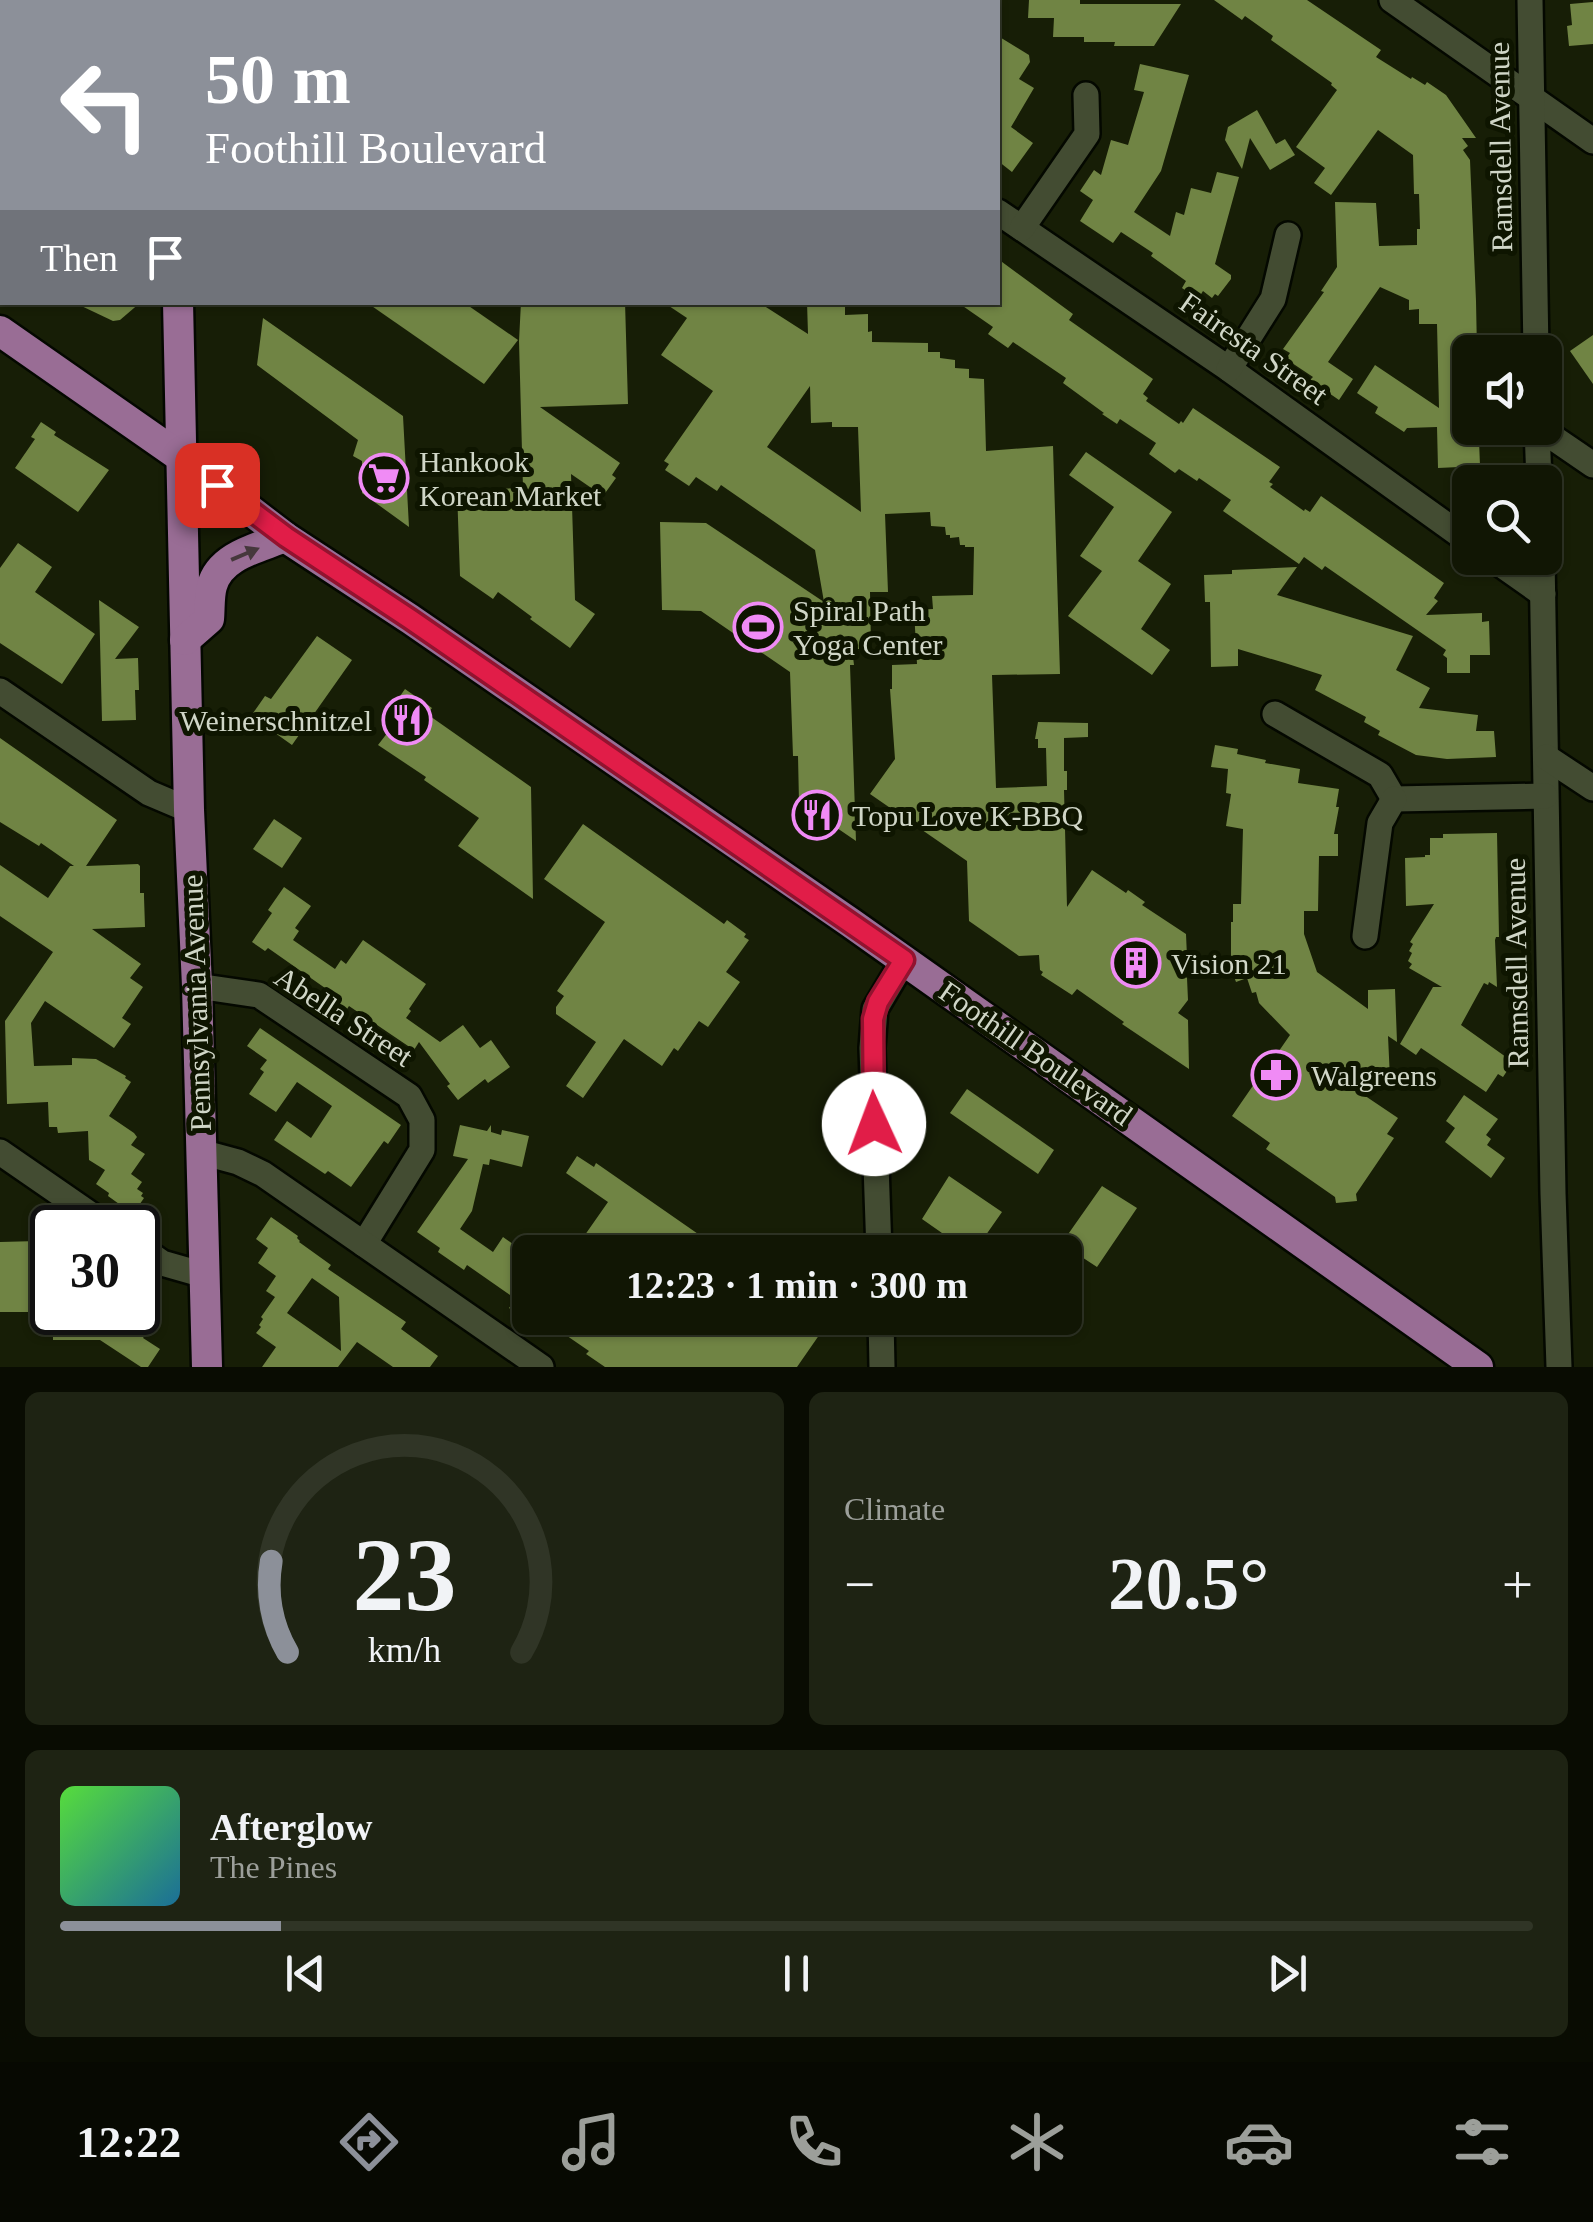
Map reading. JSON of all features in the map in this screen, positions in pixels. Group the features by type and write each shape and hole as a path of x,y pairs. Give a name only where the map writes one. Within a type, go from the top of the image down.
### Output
{"main road":[{"name":"Pennsylvania Avenue","path":"178,305 207,1367"},
{"name":"Foothill Boulevard","path":"0,332 182,458 286,537 904,960 1478,1367"},
{"path":"186,640 209,620 212,585 221,567 286,537"}],"street":[{"path":"1392,0 1593,141"},
{"name":"Ramsdell Avenue","path":"1530,0 1536,335"},
{"path":"1022,228 1087,134 1086,95"},
{"name":"Fairesta Street","path":"1000,213 1230,369 1452,529"},
{"path":"1230,369 1273,299 1288,236"},
{"path":"1562,444 1593,465"},
{"path":"1516,575 1543,594"},
{"name":"Ramsdell Avenue","path":"1542,575 1553,1208 1560,1367"},
{"path":"0,691 149,793 189,810"},
{"path":"1275,714 1380,775 1394,798"},
{"path":"1546,757 1593,788"},
{"path":"1394,798 1545,796"},
{"path":"1365,936 1380,823 1394,798"},
{"path":"878,1235 873,1019 878,1002 904,960"},
{"name":"Abella Street","path":"197,986 259,995 409,1096 422,1120 422,1150 364,1244"},
{"path":"0,1152 77,1205"},
{"path":"200,1152 238,1162 262,1174 541,1367"},
{"path":"160,1262 204,1275"},
{"path":"881,1335 882,1367"}],"building":[{"path":"1029,0 1181,4 1154,46 1114,46 1115,42 1084,42 1084,37 1053,37 1054,18 1028,18"},
{"path":"1214,0 1307,0 1381,50 1376,57 1446,95 1476,138 1462,138 1468,146 1463,150 1470,160 1477,335 1452,335 1452,445 1479,445 1480,465 1438,468 1437,427 1407,428 1404,432 1375,413 1378,407 1357,393 1375,365 1439,408 1437,324 1419,324 1419,309 1409,310 1409,300 1380,287 1328,362 1353,379 1339,400 1286,359 1290,353 1283,349 1337,267 1335,202 1376,203 1379,246 1417,245 1419,194 1414,194 1413,155 1378,130 1331,195 1314,183 1325,168 1296,147 1337,90 1271,40 1273,36 1245,16 1242,20"},
{"path":"1593,2 1593,44 1569,46 1570,4"},
{"path":"1000,37 1029,55 1030,62 1019,79 1034,88 1011,127 1033,143 1012,172 1000,163"},
{"path":"1140,64 1189,75 1161,171 1134,212 1170,236 1176,212 1184,215 1191,188 1211,193 1217,172 1239,177 1215,264 1231,279 1212,298 1203,291 1198,299 1182,288 1186,281 1121,232 1113,243 1080,221 1093,200 1080,191 1094,170 1101,175 1111,140 1128,145 1144,92 1134,90"},
{"path":"1257,110 1276,144 1285,139 1295,155 1270,170 1250,138 1242,169 1225,140 1228,127"},
{"path":"1000,260 1073,314 1069,320 1153,379 1143,394 1148,398 1146,401 1179,424 1193,408 1280,467 1269,482 1273,484 1270,487 1304,511 1310,512 1321,496 1444,583 1434,598 1438,601 1426,615 1482,613 1482,622 1489,621 1490,655 1470,655 1470,673 1447,673 1447,658 1443,655 1446,650 1325,566 1322,570 1304,557 1299,564 1223,511 1231,500 1199,478 1197,481 1179,469 1175,473 1149,454 1156,443 1120,419 1117,424 1102,414 1063,383 1066,378 1013,342 1008,348 988,334 993,327 961,305 1000,305"},
{"path":"79,305 138,305 113,321"},
{"path":"370,305 467,305 518,340 484,384"},
{"path":"521,305 625,305 628,404 540,407 620,463 612,475 616,478 603,496 571,474 575,600 595,614 570,648 498,592 493,599 460,576 457,490 523,488"},
{"path":"668,305 763,305 808,334 807,305 845,305 845,315 868,314 872,342 928,343 928,352 940,352 940,358 955,360 955,368 969,369 969,378 984,379 986,451 1053,446 1060,674 992,675 996,788 1047,786 1046,748 1038,748 1035,739 1038,722 1088,723 1088,737 1064,738 1067,907 1092,870 1126,893 1128,890 1145,902 1142,905 1186,934 1187,957 1177,970 1187,978 1188,1000 1178,1013 1188,1020 1189,1069 1077,989 1072,995 1041,975 1039,955 1019,956 969,921 967,861 870,794 895,759 892,665 917,664 914,610 933,609 932,596 973,595 974,547 960,545 959,537 946,535 945,527 931,526 930,512 885,514 888,592 870,592 871,649 852,649 856,841 799,802 790,672 701,611 662,610 660,522 706,523 824,602 815,550 721,485 717,491 696,477 689,486 665,470 669,464 664,461 713,391 661,355 687,318","holes":["810,386 811,423 832,422 832,427 858,427 861,512 767,447"]},
{"path":"263,318 403,416 409,527 362,493 362,461 353,456 358,440 257,365"},
{"path":"1593,335 1593,384 1570,351"},
{"path":"41,422 56,432 54,435 109,470 78,512 15,468 35,439 31,437"},
{"path":"1086,452 1172,512 1138,561 1171,584 1141,629 1170,650 1152,675 1068,616 1102,571 1080,556 1114,507 1069,475"},
{"path":"18,543 52,567 35,592 95,634 62,684 0,643 0,568"},
{"path":"1297,567 1277,595 1413,636 1396,670 1430,688 1419,708 1478,715 1476,731 1494,731 1496,757 1447,759 1416,755 1378,735 1380,731 1364,722 1366,717 1315,690 1322,675 1285,663 1238,649 1238,666 1211,667 1210,602 1205,602 1204,575"},
{"path":"99,600 139,627 115,659 138,658 136,720 102,721"},
{"path":"317,636 352,660 292,745 251,716 265,696 271,699"},
{"path":"405,689 432,708 427,714 531,787 533,899 458,846 479,818 378,745 395,723 386,716"},
{"path":"0,738 117,820 86,866 140,866 145,927 92,929 141,964 130,978 143,987 122,1018 131,1024 114,1048 45,1001 31,1023 34,1066 72,1065 72,1058 96,1059 131,1082 109,1116 134,1133 137,1137 131,1145 145,1154 131,1174 142,1182 137,1189 144,1198 139,1205 120,1205 96,1184 105,1170 89,1160 88,1131 58,1133 57,1127 49,1127 48,1102 7,1104 5,1021 53,952 0,916 0,865 48,898 70,866 74,866 0,822"},
{"path":"1215,745 1238,749 1237,754 1266,760 1265,763 1300,769 1298,783 1339,789 1334,834 1338,834 1338,856 1319,856 1318,911 1304,911 1304,934 1317,972 1368,1009 1368,990 1395,989 1397,1042 1388,1036 1390,1079 1343,1081 1398,1118 1387,1134 1394,1138 1356,1194 1357,1201 1336,1203 1335,1197 1266,1149 1270,1143 1232,1116 1261,1074 1257,1071 1267,1057 1272,1061 1290,1035 1259,1003 1247,978 1236,982 1231,968 1233,904 1241,904 1243,829 1226,826 1231,794 1226,793 1228,769 1211,767"},
{"path":"274,819 302,838 282,868 253,849"},
{"path":"583,824 724,924 727,920 749,940 726,972 740,982 708,1027 699,1021 662,1066 624,1039 583,1098 566,1086 596,1042 556,1014 564,996 557,991 605,922 544,879"},
{"path":"1497,833 1497,987 1484,983 1461,1025 1513,1062 1503,1077 1498,1074 1486,1092 1421,1048 1416,1055 1400,1044 1433,987 1442,987 1409,968 1413,944 1410,942 1434,904 1406,906 1405,858 1430,855 1430,838 1443,838 1443,834"},
{"path":"284,887 311,906 295,928 299,931 293,940 335,969 341,960 346,964 363,940 426,984 406,1018 440,1042 463,1025 480,1048 491,1040 510,1067 488,1083 485,1079 458,1100 419,1042 414,1050 349,1006 347,1009 332,998 335,995 268,948 265,951 252,942"},
{"path":"260,1028 401,1125 388,1144 384,1141 351,1187 274,1140 287,1121 311,1138 332,1106 297,1082 276,1112 249,1094 267,1060 247,1046"},
{"path":"967,1089 1054,1150 1038,1174 950,1113"},
{"path":"1464,1095 1498,1119 1486,1135 1491,1139 1487,1145 1505,1158 1491,1178 1445,1142 1455,1128 1446,1121"},
{"path":"460,1125 487,1131 491,1125 491,1132 501,1135 502,1130 529,1136 522,1167 490,1159 489,1165 483,1164 472,1211 460,1229 493,1252 503,1237 512,1243 510,1295 467,1265 464,1270 417,1232 468,1159 453,1156"},
{"path":"577,1156 594,1167 596,1163 700,1235 585,1235 608,1202 566,1173"},
{"path":"949,1176 1002,1212 986,1235 945,1235 922,1219"},
{"path":"1102,1186 1137,1208 1097,1267 1082,1257 1082,1235 1068,1235"},
{"path":"271,1217 331,1265 328,1269 406,1322 401,1329 438,1356 430,1367 393,1367 357,1342 338,1367 262,1367 276,1347 256,1333 261,1317 275,1297 266,1291 276,1276 258,1263 268,1248 256,1239","holes":["312,1278 339,1297 341,1351 287,1313"]},
{"path":"30,1241 30,1312 0,1312 0,1242"},
{"path":"53,1335 145,1335 143,1338 160,1349 148,1367 141,1367 100,1340 53,1340"},
{"path":"566,1335 819,1335 797,1367 605,1367 586,1354 589,1351"}],"place":[{"name":"Hankook Korean Market","path":"384,478"},
{"name":"Spiral Path Yoga Center","path":"758,627"},
{"name":"Weinerschnitzel","path":"407,720"},
{"name":"Topu Love K-BBQ","path":"817,815"},
{"name":"Vision 21","path":"1136,963"},
{"name":"Walgreens","path":"1276,1075"}],"route":[{"path":"217,485 286,537 904,960 878,1002 873,1019 874,1124"}]}
